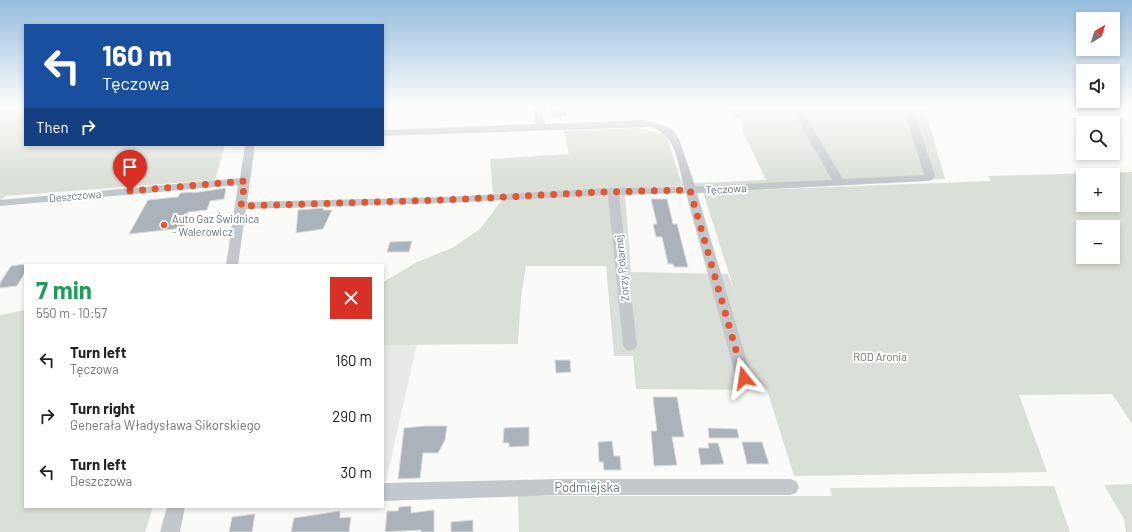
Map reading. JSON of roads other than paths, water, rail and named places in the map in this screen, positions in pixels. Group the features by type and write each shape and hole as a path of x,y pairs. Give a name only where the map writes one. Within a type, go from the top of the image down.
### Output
{"street":[{"path":"384,133 440,131"},
{"path":"668,131 674,137 744,378"},
{"path":"809,131 840,183"},
{"name":"Tęczowa","path":"245,205 444,200 613,191 690,190 923,180 930,176 915,131"},
{"path":"232,264 245,205 245,181 250,146"},
{"name":"Deszczowa","path":"0,203 245,181"},
{"name":"Zorzy Polarnej","path":"613,191 630,345"},
{"name":"Podmiejska","path":"384,492 562,487 790,487"},
{"path":"170,532 176,508"}],"place":[{"name":"Auto Gaz Świdnica - Walerowicz","path":"164,225"}],"park label":[{"name":"ROD Aronia","path":"880,357"}]}
